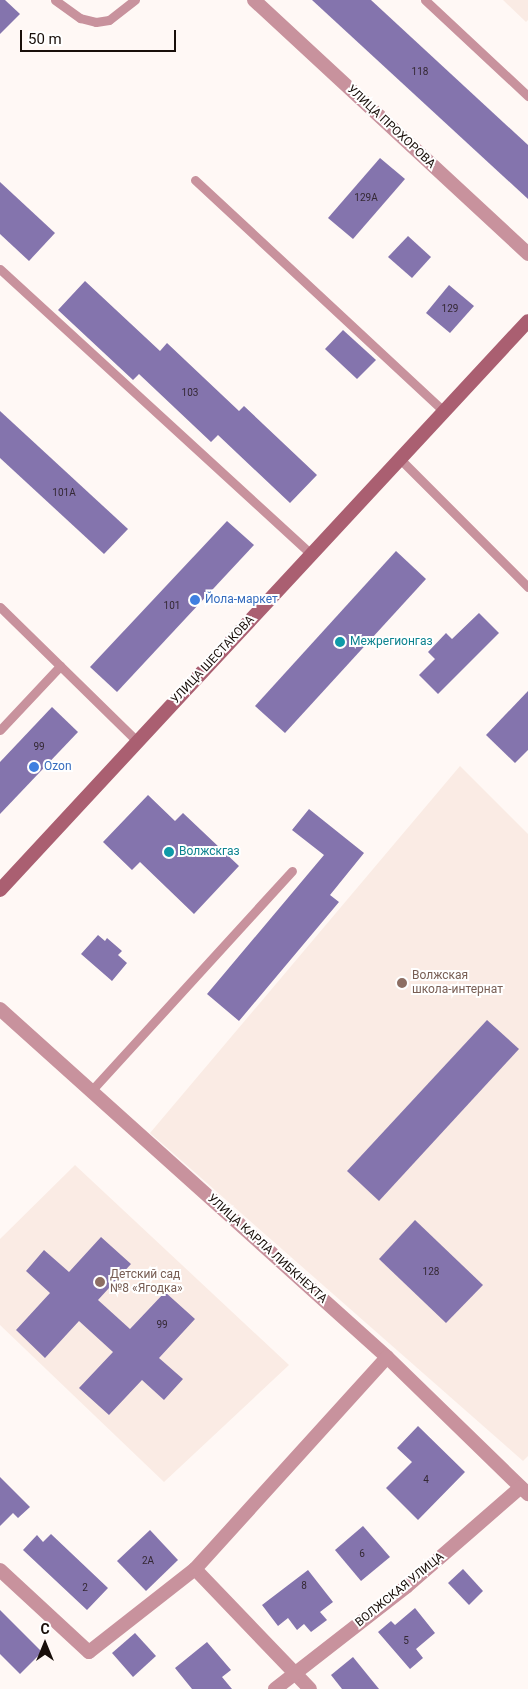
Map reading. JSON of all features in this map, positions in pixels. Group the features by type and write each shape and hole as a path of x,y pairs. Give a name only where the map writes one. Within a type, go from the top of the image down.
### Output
{"main road":[{"name":"УЛИЦА ШЕСТАКОВА","path":"0,890 528,321"}],"street":[{"name":"УЛИЦА ПРОХОРОВА","path":"254,0 528,254"},
{"name":"УЛИЦА КАРЛА ЛИБКНЕХТА","path":"0,1009 387,1357 524,1490"},
{"path":"0,1570 89,1652 195,1569 387,1357"},
{"name":"ВОЛЖСКАЯ УЛИЦА","path":"275,1689 406,1587 524,1490"},
{"path":"195,1569 310,1689"}],"lane":[{"path":"54,0 80,18 96,22 109,20 135,0"},
{"path":"425,0 528,96"},
{"path":"196,180 444,411"},
{"path":"0,269 311,554"},
{"path":"400,459 528,587"},
{"path":"0,607 138,742"},
{"path":"0,730 60,666"},
{"path":"91,1091 292,871"}],"shaded area":[{"path":"503,0 528,0 528,20 526,22"},
{"name":"Волжская школа-интернат","path":"460,766 528,834 528,1456 523,1461 150,1133"},
{"name":"Детский сад №8 «Ягодка»","path":"75,1165 289,1365 164,1482 0,1325 0,1239"}],"building":[{"path":"0,0 5,0 20,14 0,34"},
{"path":"312,0 371,0 528,145 528,199"},
{"path":"380,158 405,179 353,239 328,218"},
{"path":"0,182 55,233 29,261 0,234"},
{"path":"408,236 431,257 412,278 388,257"},
{"path":"85,281 160,351 167,343 239,411 244,406 317,475 290,503 218,435 211,442 139,374 133,380 58,310"},
{"path":"449,285 474,306 450,333 426,313"},
{"path":"343,330 376,360 357,379 325,349"},
{"path":"0,411 128,529 104,554 0,458"},
{"path":"227,521 254,545 117,692 90,667"},
{"name":"Межрегионгаз","path":"396,551 426,579 285,733 255,706"},
{"path":"479,613 499,633 438,694 419,675 435,659 428,652 446,633 452,639"},
{"path":"528,691 528,750 515,763 486,735"},
{"path":"52,707 78,732 0,814 0,762"},
{"name":"Волжскгаз","path":"148,795 175,821 183,813 239,866 194,914 140,862 132,870 103,842"},
{"path":"309,809 364,853 330,895 339,902 239,1021 207,994 324,855 292,830"},
{"path":"98,935 105,941 107,938 122,951 118,955 127,963 112,981 81,954"},
{"path":"487,1020 519,1049 379,1201 347,1171"},
{"path":"415,1220 483,1285 446,1323 379,1259"},
{"path":"101,1237 131,1264 98,1300 130,1329 165,1292 195,1319 159,1358 183,1379 164,1400 142,1380 109,1415 79,1388 113,1352 79,1321 45,1358 16,1330 50,1293 26,1271 44,1250 69,1272"},
{"path":"418,1426 465,1472 418,1520 386,1488 412,1462 397,1448"},
{"path":"0,1477 30,1507 18,1518 13,1513 0,1526"},
{"path":"363,1526 390,1557 361,1581 335,1550"},
{"path":"150,1530 178,1560 146,1591 117,1561"},
{"path":"51,1534 108,1588 87,1610 23,1550 37,1535 43,1542"},
{"path":"463,1569 483,1591 469,1605 448,1583"},
{"path":"308,1570 333,1602 320,1612 327,1620 311,1632 304,1624 297,1630 288,1618 278,1626 262,1605"},
{"path":"415,1608 435,1633 416,1649 423,1658 410,1669 378,1632 391,1621 395,1625"},
{"path":"0,1610 42,1652 20,1674 0,1654"},
{"path":"135,1633 156,1656 133,1677 112,1653"},
{"path":"207,1642 231,1670 222,1677 232,1689 192,1689 175,1668"},
{"path":"353,1657 379,1689 342,1689 331,1675"}],"place":[{"name":"Йола-маркет","path":"195,600"},
{"name":"Межрегионгаз","path":"340,642"},
{"name":"Ozon","path":"34,767"},
{"name":"Волжскгаз","path":"169,852"},
{"name":"Волжская школа-интернат","path":"402,983"},
{"name":"Детский сад №8 «Ягодка»","path":"100,1282"}]}
